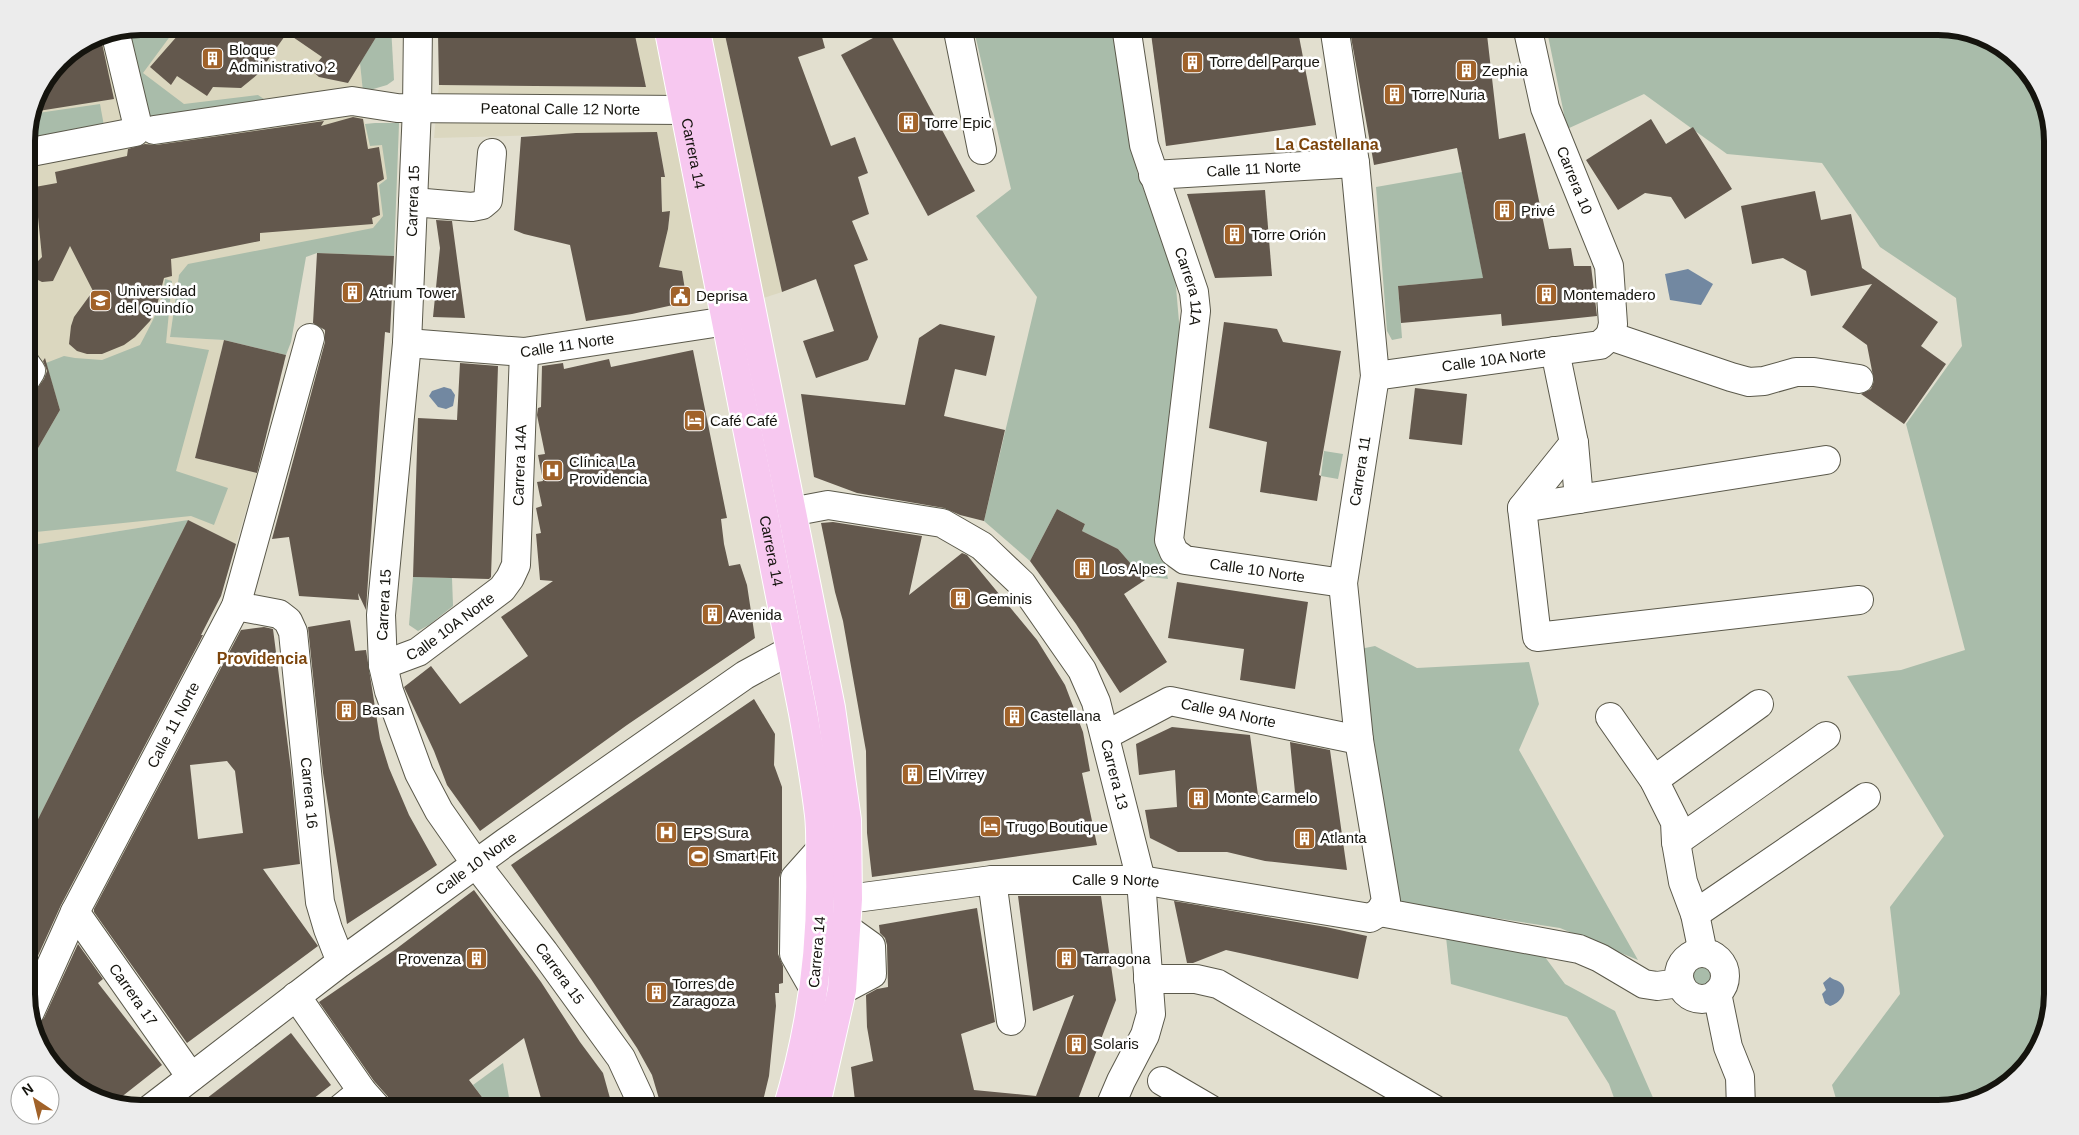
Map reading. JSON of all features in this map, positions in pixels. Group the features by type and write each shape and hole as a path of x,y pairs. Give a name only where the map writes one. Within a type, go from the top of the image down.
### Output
{"main road":[{"name":"Carrera 14","path":"670,35 812,760 819,817 820,929 814,989 798,1071 789,1100"},
{"name":"Carrera 14","path":"697,35 834,727 847,820 848,899 842,990 817,1100"}],"street":[{"name":"Carrera 15","path":"419,35 426,108 413,202 408,344 381,615 383,665 389,691 429,794 476,864 544,952 621,1058 641,1100"},
{"path":"960,35 982,150"},
{"name":"Carrera 11A","path":"1127,35 1144,145 1194,292 1196,311 1169,540 1174,552"},
{"name":"Carrera 11","path":"1335,35 1355,163 1375,376 1343,583 1359,740 1386,902 1380,912"},
{"name":"Carrera 10","path":"1529,35 1545,108 1609,266 1613,324 1610,336"},
{"path":"35,150 135,132 138,127 117,38"},
{"name":"Peatonal Calle 12 Norte","path":"154,130 352,101 397,108 684,110"},
{"path":"413,202 482,206 488,200 492,153"},
{"name":"Calle 11 Norte","path":"1153,175 1355,163"},
{"name":"Calle 11 Norte","path":"408,344 524,352 727,321"},
{"path":"1610,336 1749,382 1764,381 1796,372 1814,372 1859,379"},
{"name":"Calle 10A Norte","path":"1375,376 1558,363 1600,345 1610,336"},
{"name":"Calle 11 Norte","path":"35,1001 75,912 236,606 310,338"},
{"name":"Carrera 14A","path":"510,578 516,565 524,352"},
{"path":"1558,363 1574,443 1579,499"},
{"path":"1574,443 1522,508 1537,637 1859,600"},
{"path":"1522,508 1826,460"},
{"name":"Carrera 13","path":"791,512 828,505 942,523 982,546 1022,584 1082,670 1096,702 1106,735 1141,880 1151,1014 1145,1035 1113,1100"},
{"name":"Calle 10 Norte","path":"1174,552 1185,560 1343,583"},
{"name":"Calle 10A Norte","path":"383,665 418,652 502,589 510,578"},
{"name":"Carrera 16","path":"236,606 279,614 288,622 293,632 320,902 341,962"},
{"name":"Calle 10 Norte","path":"163,1100 341,962 476,864 745,676 790,650 817,643"},
{"name":"Calle 9A Norte","path":"1106,735 1170,701 1359,740"},
{"path":"1654,780 1759,704"},
{"path":"1610,717 1654,780 1675,822 1676,842 1683,882 1695,914 1703,953"},
{"path":"1676,842 1826,736"},
{"path":"1695,914 1866,797"},
{"path":"992,880 1011,1021"},
{"name":"Calle 9 Norte","path":"848,899 992,880 1141,880 1370,918 1380,912 1579,949 1600,958 1644,984 1657,986 1680,983"},
{"name":"Carrera 17","path":"75,912 191,1077"},
{"path":"1703,953 1714,957 1722,966 1724,980 1717,993 1705,998 1698,998 1687,993 1680,983 1679,976 1684,961 1696,954 1703,953"},
{"path":"1148,979 1196,979 1218,984 1411,1100"},
{"path":"1717,993 1728,1047 1740,1077 1741,1100"},
{"path":"296,996 370,1100"},
{"path":"1162,1081 1195,1100"}],"shaded area":[{"name":"Universidad del Quindío","path":"377,35 360,63 363,92 352,101 355,116 362,115 365,124 399,123 394,256 317,253 179,275 170,337 224,340 195,458 257,473 236,544 188,520 35,545 35,135 43,101 49,88 71,61 88,49 101,43 128,36"},
{"path":"635,35 725,35 782,292 751,302 722,296 687,302 682,271 659,267 670,212 662,212 661,177 665,176 657,132 434,138 439,85 646,87"}],"green space":[{"path":"171,35 143,73 184,104 258,95 277,108 150,118 124,37"},
{"path":"377,35 392,35 394,80 387,85 363,92 360,63"},
{"path":"975,35 1115,35 1137,171 1175,276 1180,333 1159,538 1168,579 1141,576 1118,549 1082,531 1085,524 1057,509 1030,561 984,521 1037,297 976,216 1011,189"},
{"path":"1548,35 1951,36 1972,41 1997,53 2018,71 2033,94 2042,121 2044,135 2044,994 2042,1014 2038,1028 2026,1053 2008,1074 1991,1086 1978,1092 1951,1099 1938,1100 1836,1100 1832,1085 1900,994 1890,907 1944,836 1847,676 1901,670 1965,650 1906,424 1962,346 1956,298 1880,247 1822,163 1727,154 1644,94 1567,129"},
{"path":"100,104 104,126 35,144 39,113"},
{"path":"399,123 394,256 317,253 306,257 291,342 286,355 224,340 170,337 179,275 188,264 373,228 383,216 379,185 387,179 382,145 370,146 365,124"},
{"path":"1462,172 1485,286 1475,279 1398,286 1402,338 1392,340 1387,331 1376,187"},
{"path":"165,279 172,281 166,343 209,350 176,471 228,488 214,525 191,516 35,532 35,453 60,410 46,363 64,356 102,360 140,345 159,305"},
{"path":"1324,451 1343,454 1338,479 1321,476"},
{"path":"188,520 35,825 35,545"},
{"path":"413,577 452,578 453,606 429,625 418,631 409,625"},
{"path":"1375,646 1417,668 1529,662 1539,704 1519,750 1638,960 1560,928 1399,903 1360,649"},
{"path":"1446,937 1542,953 1565,984 1615,1011 1654,1100 1615,1100 1609,1084 1567,1017 1451,984"},
{"path":"1700,962 1710,966 1714,976 1710,986 1700,990 1690,986 1686,976 1690,966"},
{"path":"503,1063 509,1100 484,1100 473,1085"}],"water":[{"path":"1688,269 1713,284 1701,305 1670,300 1665,274"},
{"path":"444,387 451,389 455,395 453,406 446,409 438,407 429,396 432,391"},
{"path":"1830,977 1841,983 1844,993 1840,1000 1830,1006 1825,1003 1822,994 1826,990 1823,983"}],"building":[{"name":"Bloque Administrativo 2","path":"178,35 286,35 258,74 241,88 213,87 207,96 177,76 171,85 150,67"},
{"name":"Bloque Administrativo 2","path":"290,35 377,35 348,83 319,77 311,70 322,57"},
{"path":"438,35 635,35 646,87 439,85"},
{"path":"725,35 821,35 825,48 798,57 831,146 855,137 868,173 858,177 869,214 852,221 868,260 854,265 878,337 868,360 816,378 803,341 834,331 816,279 782,292"},
{"name":"Torre Epic","path":"879,35 891,35 975,191 928,216 841,55"},
{"path":"1151,35 1299,35 1316,125 1166,146"},
{"path":"1361,35 1487,35 1499,139 1525,133 1549,249 1571,248 1574,266 1591,266 1597,316 1502,326 1501,314 1401,323 1398,286 1483,278 1457,148 1374,165 1351,37"},
{"path":"102,43 114,99 40,111 49,88 61,71 88,49"},
{"path":"353,117 363,119 368,149 379,147 384,179 377,183 380,215 372,218 373,224 260,233 260,241 171,259 172,276 164,278 156,309 150,321 135,337 124,345 102,354 87,354 77,351 69,344 74,317 93,291 70,246 53,281 42,282 35,275 35,264 42,257 35,187 57,183 55,172 127,156 128,149 145,144 156,145 324,121 321,126"},
{"path":"1651,119 1666,144 1693,127 1732,189 1685,219 1671,197 1645,193 1618,210 1586,160"},
{"path":"657,132 665,177 661,177 662,212 670,211 668,229 659,267 682,271 687,302 632,314 586,321 570,245 514,230 521,137 576,133"},
{"name":"Torre Orión","path":"1265,190 1272,276 1215,278 1187,194"},
{"path":"1815,191 1821,220 1851,214 1862,268 1938,322 1921,346 1946,364 1904,424 1861,394 1871,389 1874,381 1867,345 1842,327 1872,284 1811,296 1806,271 1783,258 1752,264 1741,206"},
{"path":"436,220 452,221 465,318 433,317 440,248"},
{"path":"317,253 394,256 390,333 385,332 366,610 358,593 359,600 299,596 289,537 272,539 325,342 325,330 313,323"},
{"path":"1224,322 1277,329 1283,342 1341,351 1319,475 1321,476 1317,501 1260,492 1267,442 1209,428"},
{"path":"940,324 995,336 986,376 955,369 944,416 1005,430 984,521 960,515 944,508 857,493 814,477 801,394 905,405 919,338"},
{"path":"224,340 286,355 257,473 195,458"},
{"path":"693,350 727,518 721,519 724,544 729,566 740,564 747,585 755,638 627,725 480,831 447,785 434,751 404,687 431,666 460,704 528,656 501,617 553,581 540,580 536,534 541,533 536,508 542,506 537,482 543,481 538,455 545,454 537,415 538,408 541,407 542,366 563,363 564,369 609,359 611,367"},
{"path":"45,358 60,410 35,453 35,392 47,371 43,361"},
{"path":"460,363 498,366 491,577 489,579 413,577 418,418 457,420"},
{"path":"1415,388 1467,394 1462,445 1409,439"},
{"path":"1057,509 1085,524 1082,531 1118,549 1145,580 1124,594 1167,662 1120,693 1076,624 1030,561"},
{"path":"188,520 236,544 221,596 201,635 203,635 61,905 35,962 35,825"},
{"path":"833,522 922,536 909,595 962,553 967,555 1037,640 1065,685 1083,732 1090,771 1082,773 1097,845 872,877 867,833 866,751 843,621 821,523"},
{"path":"1177,582 1308,602 1295,689 1240,680 1244,649 1168,638"},
{"path":"350,620 355,651 366,650 380,739 389,768 409,815 437,865 347,924 323,773 308,627"},
{"path":"264,627 273,629 291,770 300,864 263,869 318,946 187,1043 94,912 94,909 241,630","holes":["227,761 235,771 243,833 198,839 190,765"]},
{"path":"754,699 775,734 774,765 782,787 782,870 779,878 778,954 783,966 783,983 779,984 779,993 775,993 776,1006 769,1076 763,1100 659,1100 652,1075 637,1048 511,865"},
{"path":"1172,727 1250,735 1258,795 1296,802 1290,742 1330,750 1347,870 1265,861 1227,852 1178,852 1150,838 1145,810 1177,807 1175,770 1139,775 1136,744"},
{"path":"474,890 541,982 580,1042 603,1073 610,1100 541,1100 524,1038 469,1080 484,1100 390,1100 374,1081 319,1002 396,949"},
{"path":"1018,896 1101,896 1116,1000 1078,1100 855,1100 851,1067 873,1061 867,1027 866,995 877,989 888,987 887,945 885,938 880,933 879,925 977,908 995,1022 961,1034 974,1090 1036,1096 1074,995 1033,1011"},
{"path":"1174,901 1326,927 1367,936 1358,979 1226,950 1193,963 1187,963"},
{"path":"78,944 103,979 98,983 162,1065 120,1098 94,1089 71,1074 53,1053 46,1041 39,1022 44,1018"},
{"path":"291,1033 331,1085 312,1100 205,1100"}],"place":[{"name":"Bloque Administrativo 2","path":"213,59"},
{"name":"Torre del Parque","path":"1193,62"},
{"name":"Zephia","path":"1466,71"},
{"name":"Torre Nuria","path":"1395,95"},
{"name":"Torre Epic","path":"908,123"},
{"name":"Privé","path":"1505,211"},
{"name":"Torre Orión","path":"1235,235"},
{"name":"Atrium Tower","path":"353,293"},
{"name":"Montemadero","path":"1547,295"},
{"name":"Deprisa","path":"680,296"},
{"name":"Universidad del Quindío","path":"101,300"},
{"name":"Café Café","path":"694,421"},
{"name":"Clínica La Providencia","path":"553,471"},
{"name":"Los Alpes","path":"1085,569"},
{"name":"Geminis","path":"961,599"},
{"name":"Avenida","path":"712,615"},
{"name":"Basan","path":"346,710"},
{"name":"Castellana","path":"1014,716"},
{"name":"El Virrey","path":"912,775"},
{"name":"Monte Carmelo","path":"1199,798"},
{"name":"Trugo Boutique","path":"990,827"},
{"name":"EPS Sura","path":"667,833"},
{"name":"Atlanta","path":"1304,838"},
{"name":"Smart Fit","path":"699,856"},
{"name":"Provenza","path":"477,959"},
{"name":"Tarragona","path":"1067,959"},
{"name":"Torres de Zaragoza","path":"656,993"},
{"name":"Solaris","path":"1077,1044"}],"district":[{"name":"La Castellana","path":"1327,144"},
{"name":"Providencia","path":"262,658"}]}
